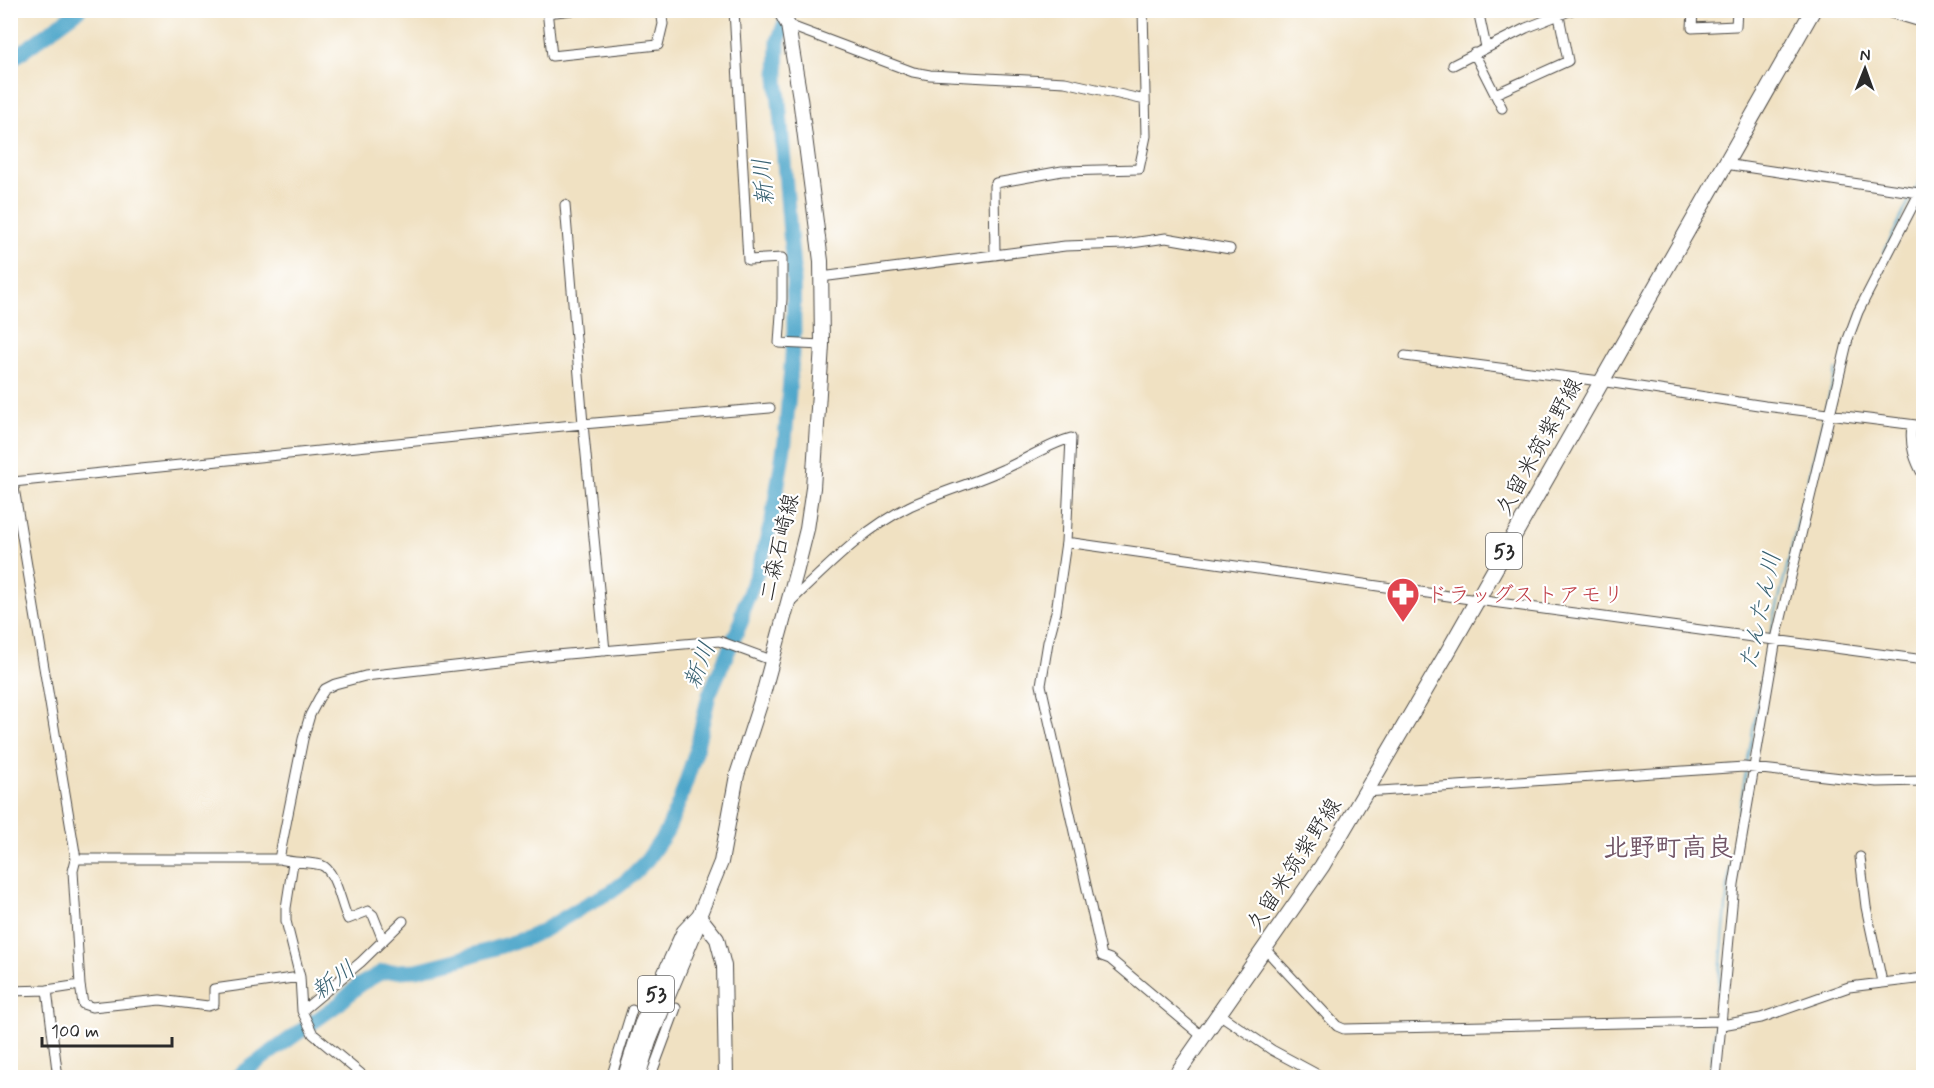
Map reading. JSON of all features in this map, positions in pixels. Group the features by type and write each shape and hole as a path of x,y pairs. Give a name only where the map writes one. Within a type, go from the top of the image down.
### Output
{"main road":[{"name":"二森石崎線","path":"699,916 721,862 737,776 762,698 811,509 822,345 819,241 788,25 780,10"},
{"name":"久留米筑紫野線","path":"1174,1077 1322,866 1477,600 1813,10"},
{"name":"53","path":"625,1077 642,1024 684,932 699,916"},
{"name":"53","path":"637,1077 653,1030 693,937 699,916"},
{"path":"699,916 717,939 724,966 726,1077"}],"street":[{"path":"573,10 547,12 552,56 658,45 663,24 661,10"},
{"path":"735,10 748,260 782,258 779,343 822,345"},
{"path":"995,255 994,186 996,183 1062,171 1139,169 1146,136 1143,10"},
{"path":"1478,10 1486,47"},
{"path":"1453,65 1526,28 1572,10"},
{"path":"1693,10 1692,28 1736,26 1737,10"},
{"path":"1880,10 1923,23"},
{"path":"1495,94 1568,61 1559,16"},
{"path":"788,25 913,72 1065,82 1145,100"},
{"path":"1474,53 1502,108"},
{"path":"1716,1077 1734,884 1749,767 1771,639 1826,413 1848,339 1858,312 1918,190 1725,164"},
{"path":"565,205 605,651"},
{"path":"821,277 1065,246 1125,244 1166,238 1230,249"},
{"path":"1405,356 1923,426"},
{"path":"300,977 214,989 214,1004 208,1006 160,1000 92,1007 83,1004 73,871 76,859 13,482 583,424 770,408"},
{"path":"1912,426 1910,433 1912,450 1923,477"},
{"path":"787,605 845,550 877,526 910,506 1005,468 1048,446 1071,438 1066,542 1056,612 1041,685 1102,956 1110,958 1203,1037"},
{"path":"1066,542 1923,660"},
{"path":"279,859 310,715 326,689 334,684 365,676 719,641 771,660"},
{"path":"1365,792 1749,767 1877,782 1923,781"},
{"path":"1860,857 1866,907 1882,982"},
{"path":"76,859 279,859 293,863 321,865 329,870 348,919 368,911 373,915 383,940"},
{"path":"293,863 286,921 300,977 302,1011 313,1034 366,1077"},
{"path":"302,1011 361,962 404,921"},
{"path":"1264,949 1337,1026 1344,1029 1722,1023 1761,1018 1849,987 1923,978"},
{"path":"10,991 47,990 80,985"},
{"path":"47,990 58,1077"},
{"path":"650,1077 676,1008"},
{"path":"611,1077 632,1010"},
{"path":"1219,1014 1272,1050 1324,1077"}],"waterway":[{"path":"10,61 79,10"},
{"name":"新川","path":"235,1078 340,1003 359,985 382,972 417,970 527,938 611,892 647,860 667,831 695,754 709,695 742,620 742,612 759,567 772,520 785,441 794,331 793,269 777,77 778,41 790,10"},
{"name":"たんたん川","path":"1915,190 1924,174"},
{"name":"たんたん川","path":"1884,252 1912,195"},
{"name":"たんたん川","path":"1825,411 1836,370"},
{"name":"たんたん川","path":"1770,635 1824,417"},
{"name":"たんたん川","path":"1747,765 1769,641"},
{"name":"たんたん川","path":"1716,1018 1729,874 1746,771"},
{"name":"たんたん川","path":"1710,1078 1716,1024"}],"place":[{"name":"ドラッグストアモリ","path":"1403,623"}],"district":[{"name":"北野町高良","path":"1668,847"}]}
